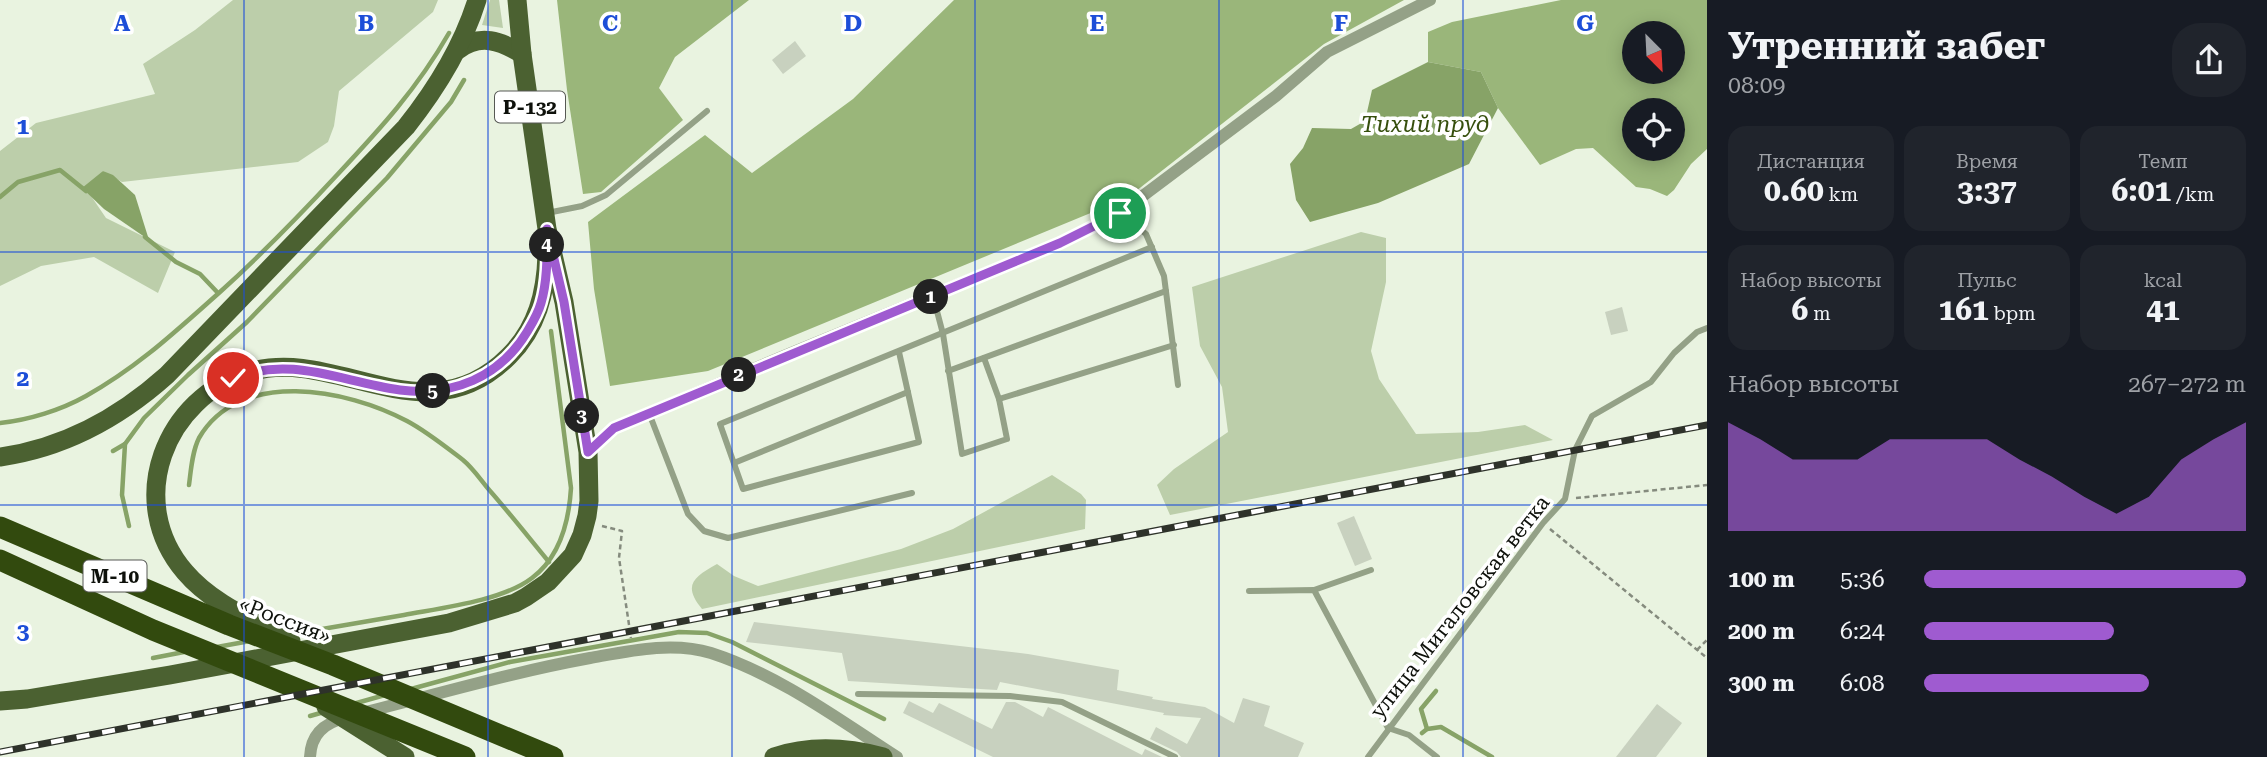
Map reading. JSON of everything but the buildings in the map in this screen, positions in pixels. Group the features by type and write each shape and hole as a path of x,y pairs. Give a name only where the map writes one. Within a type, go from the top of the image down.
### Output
{"highway":[{"name":"«Россия»","path":"0,527 232,618 333,665 553,757"},
{"name":"М-10","path":"0,560 153,630 300,689 399,745 466,757"}],"main road":[{"path":"0,457 36,450 77,436 116,415 150,389 344,194 406,127 427,100 458,50 477,0"},
{"name":"Р-132","path":"517,0 546,221 564,302 588,452"},
{"path":"458,50 469,42 488,39 506,44 522,54"},
{"path":"232,618 184,571 169,547 160,522 156,490 160,461 173,430 189,408 212,388 259,370 305,370 411,391 452,388 476,379 496,368 514,351 537,316 545,281 546,221"},
{"path":"0,701 27,699 170,675 449,623 516,603 539,590 554,577 579,544 589,501 588,452"},
{"path":"774,757 796,750 820,748 856,751 883,757"}],"street":[{"path":"588,452 614,428 1060,243 1120,213 1276,96 1327,52 1430,0"},
{"path":"310,757 314,737 321,728 333,721 536,668 658,647 710,653 743,666 803,696 897,757"}],"lane":[{"path":"546,221 606,195 707,111"},
{"path":"1120,213 1146,234 1164,276 1178,385"},
{"path":"899,352 919,442 743,489 720,424 1152,247"},
{"path":"948,371 1166,291"},
{"path":"933,296 943,334 962,454 1007,439 999,399 984,358"},
{"name":"улица Мигаловская ветка","path":"1368,757 1543,523 1565,499 1575,450 1592,416 1651,382 1674,353 1697,332 1707,328"},
{"path":"999,399 1174,345"},
{"path":"734,463 908,391"},
{"path":"649,413 688,514 704,531 728,538 912,493"},
{"path":"1249,591 1314,590 1371,570"},
{"path":"1314,590 1388,728 1409,735 1437,757"},
{"path":"858,694 1010,696 1062,702 1175,757"}],"path":[{"path":"1565,499 1707,485"},
{"path":"1543,523 1707,658"},
{"path":"599,525 622,531 618,558 631,637"},
{"path":"1696,650 1707,640"}],"shaded area":[{"path":"233,0 438,0 433,12 339,91 334,126 328,142 298,162 122,182 103,171 89,193 106,218 175,252 158,293 94,257 41,266 0,286 0,151 36,123 155,94 143,64 195,30"},
{"path":"490,0 499,0 503,28 482,25"},
{"path":"557,0 749,0 675,57 659,88 683,120 601,192 583,194"},
{"path":"954,0 1404,0 1324,44 1127,198 708,371 610,386 594,289 588,222 705,135 752,173 853,99"},
{"path":"1561,0 1707,0 1707,149 1691,164 1667,196 1636,187 1593,148 1576,149 1540,165 1498,108 1481,72 1428,62 1428,32 1452,22"},
{"path":"1361,232 1386,238 1386,282 1371,351 1379,379 1416,434 1478,432 1525,425 1553,440 1170,515 1157,485 1174,469 1228,432 1222,387 1200,346 1192,287"},
{"path":"1052,475 1086,500 1085,529 702,609 693,594 693,582 717,564 734,576 758,586 901,549 953,529"}],"water":[{"name":"Тихий пруд","path":"1428,62 1481,72 1498,108 1469,164 1378,203 1310,222 1296,200 1290,164 1303,148 1312,128 1351,129 1365,121 1372,90"},
{"path":"103,171 113,175 135,195 149,240 104,209 82,188"}],"waterway":[{"path":"0,423 33,417 76,401 123,373 172,334 265,250 353,158 411,90 449,33"},
{"path":"113,451 125,444 144,418 247,322 387,178 451,102 464,80"},
{"path":"0,197 18,182 60,170 86,191"},
{"path":"145,237 176,262 200,274 218,293"},
{"path":"293,634 435,610 488,598 519,586 532,578 550,560 565,525 571,488 551,331"},
{"path":"189,485 199,438 217,416 240,401 267,393 296,391 355,400 414,425 463,460 549,562"},
{"path":"125,444 122,495 129,526"},
{"path":"411,689 510,662 679,632 707,633 732,642 884,719"},
{"path":"217,647 250,641"},
{"path":"153,658 184,652"},
{"path":"1427,729 1421,709 1436,691"},
{"path":"353,704 385,695"},
{"path":"310,716 324,712"},
{"path":"1422,733 1427,729 1441,727 1492,757"}],"railway":[{"path":"0,752 1707,425"}],"route":[{"path":"233,378 259,370 289,368 399,390 430,391 452,388 476,379 496,368 514,351 537,316 544,290 547,229 564,302 588,452 614,428 1060,243 1120,213"}]}
